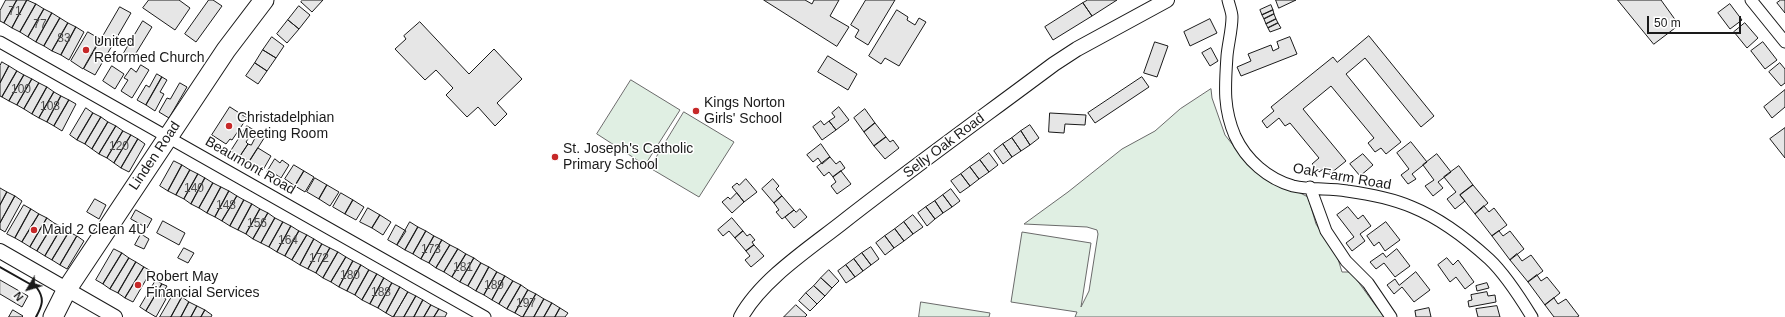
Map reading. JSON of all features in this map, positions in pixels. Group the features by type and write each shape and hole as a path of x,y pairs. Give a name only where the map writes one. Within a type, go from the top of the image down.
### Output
{"highway":[{"name":"Linden Road","path":"53,317 67,289 168,137 226,50 264,0"}],"street":[{"name":"Selly Oak Road","path":"741,317 757,294 794,260 896,181 1054,64 1077,49 1167,0"},
{"name":"Oak Farm Road","path":"1228,0 1232,16 1225,100 1228,118 1243,151 1252,162 1276,179 1294,186 1346,190 1387,198 1412,207 1436,219 1490,260 1520,298 1532,317"},
{"path":"1751,0 1785,42"},
{"name":"Beaumont Road","path":"0,42 485,317"},
{"path":"1310,187 1326,231 1346,261 1368,283 1391,317"},
{"path":"0,251 115,317"}],"green space":[{"path":"631,80 680,110 645,165 597,134"},
{"path":"1211,89 1212,98 1225,135 1251,168 1308,197 1316,224 1338,259 1342,272 1351,272 1384,317 1075,317 1077,312 1011,302 1022,232 1091,243 1081,307 1089,291 1098,234 1097,230 1087,227 1024,224 1068,192 1122,149 1155,131 1180,109"},
{"path":"684,112 734,142 699,197 650,168"},
{"path":"921,302 990,313 989,317 919,317"}],"building":[{"path":"6,0 17,0 4,23 0,21 0,11"},
{"path":"17,0 27,0 12,28 4,23"},
{"path":"27,0 36,4 20,32 12,28"},
{"path":"149,0 179,0 190,8 175,30 143,8"},
{"path":"209,0 213,0 222,6 196,42 185,34"},
{"path":"303,0 323,0 312,12 301,2"},
{"path":"764,0 805,0 812,4 814,0 839,0 830,16 849,27 837,46"},
{"path":"866,0 895,0 868,45 855,37 859,30 851,25"},
{"path":"1088,0 1117,0 1092,16 1083,3"},
{"path":"1276,0 1296,0 1279,8"},
{"path":"1618,0 1661,0 1679,25 1654,44"},
{"path":"1781,0 1785,0 1785,13 1777,3"},
{"path":"1083,3 1092,16 1053,40 1045,27"},
{"path":"36,4 44,9 28,37 20,32"},
{"path":"1730,4 1742,20 1730,29 1718,13"},
{"path":"1271,5 1273,10 1262,15 1260,10"},
{"path":"299,6 310,15 299,29 288,20"},
{"path":"120,7 131,13 95,75 84,69"},
{"path":"44,9 52,13 36,42 28,37"},
{"path":"897,10 908,17 907,20 915,25 919,18 926,22 899,66 885,58 881,64 869,56"},
{"path":"1273,10 1274,14 1264,19 1262,15"},
{"path":"52,13 60,18 44,46 36,42"},
{"path":"1274,14 1276,19 1266,24 1264,19"},
{"path":"60,18 68,23 52,51 44,46"},
{"path":"1210,19 1217,33 1190,46 1184,32"},
{"path":"1276,19 1278,23 1268,28 1266,24"},
{"path":"288,20 299,29 287,43 277,34"},
{"path":"143,21 152,27 133,58 124,53"},
{"path":"420,22 469,74 494,49 522,79 497,103 507,114 495,126 478,107 467,117 446,95 453,88 436,70 425,80 395,49 406,39 404,36"},
{"path":"68,23 76,27 61,55 52,51"},
{"path":"1278,23 1281,28 1270,32 1268,28"},
{"path":"1745,23 1758,38 1747,48 1734,32"},
{"path":"76,27 84,32 69,60 61,55"},
{"name":"United Reformed Church","path":"88,32 100,39 83,69 71,61"},
{"path":"1369,36 1434,116 1421,127 1365,58 1346,74 1401,142 1386,154 1381,148 1375,152 1368,143 1374,138 1331,86 1303,109 1346,161 1331,173 1326,167 1319,172 1312,164 1319,158 1290,123 1285,126 1279,118 1267,128 1262,121 1274,111 1271,107 1333,57 1337,62"},
{"path":"272,37 284,46 276,58 263,50"},
{"path":"1290,37 1297,54 1241,76 1237,67 1251,61 1248,54 1271,45 1273,51 1279,48 1277,42"},
{"path":"1155,42 1168,46 1157,77 1144,73"},
{"path":"1763,42 1777,60 1765,69 1751,51"},
{"path":"1211,48 1218,61 1210,66 1202,53"},
{"path":"263,50 276,58 267,71 255,63"},
{"path":"828,56 857,74 848,90 818,72"},
{"path":"2,62 9,66 0,83 0,66"},
{"path":"255,63 267,71 258,84 246,76"},
{"path":"1780,63 1785,69 1785,83 1781,86 1769,72"},
{"path":"141,65 149,70 132,98 121,91 128,80 124,78 131,68 136,72"},
{"path":"9,66 17,71 2,97 0,96 0,83"},
{"path":"112,66 124,74 115,89 103,81"},
{"path":"17,71 24,75 9,101 2,97"},
{"path":"157,74 162,77 146,105 137,100 146,85 149,87"},
{"path":"24,75 32,79 17,105 9,101"},
{"path":"162,77 167,80 160,92 164,94 155,111 146,105"},
{"path":"1142,77 1149,87 1095,123 1088,113"},
{"path":"32,79 39,83 24,109 17,105"},
{"path":"39,83 47,87 32,114 24,109"},
{"path":"180,83 187,87 169,118 159,112 167,98 170,99"},
{"path":"47,87 54,92 39,118 32,114"},
{"path":"1785,90 1785,107 1772,118 1764,107"},
{"path":"54,92 61,96 47,122 39,118"},
{"path":"61,96 69,100 54,126 47,122"},
{"path":"69,100 76,104 62,131 54,126"},
{"name":"Christadelphian Meeting Room","path":"230,107 247,118 232,140 230,139 226,144 212,135"},
{"path":"839,107 849,120 836,130 829,121 835,117 832,113"},
{"path":"86,108 93,113 77,140 70,135"},
{"path":"865,109 875,123 864,132 854,118"},
{"path":"93,113 101,117 85,144 77,140"},
{"path":"1050,113 1086,115 1085,125 1065,124 1064,133 1049,132"},
{"path":"101,117 108,122 92,149 85,144"},
{"path":"821,121 824,125 829,121 836,130 822,140 813,127"},
{"path":"108,122 116,126 99,154 92,149"},
{"path":"875,123 886,137 874,146 864,132"},
{"path":"1030,125 1039,138 1030,145 1021,131"},
{"path":"116,126 123,131 107,158 99,154"},
{"path":"247,126 254,130 246,142 248,144 240,156 231,151"},
{"path":"1785,128 1785,158 1770,139"},
{"path":"123,131 131,135 114,163 107,158"},
{"path":"259,131 266,135 249,162 240,156 248,144 251,145"},
{"path":"1021,131 1030,145 1021,151 1012,138"},
{"path":"131,135 138,139 121,168 114,163"},
{"path":"886,137 890,142 893,140 899,148 885,159 874,146"},
{"path":"1012,138 1021,151 1012,157 1003,144"},
{"path":"138,139 145,144 129,172 121,168"},
{"path":"1411,142 1427,162 1412,174 1416,179 1408,184 1401,175 1409,169 1397,153"},
{"path":"821,144 830,157 822,164 818,158 813,162 807,155"},
{"path":"1003,144 1012,157 1003,164 994,151"},
{"path":"258,148 271,156 263,170 249,162"},
{"path":"989,153 998,165 989,172 980,160"},
{"path":"1363,154 1373,165 1360,176 1350,164"},
{"path":"1437,154 1451,172 1438,182 1443,188 1433,196 1425,186 1434,180 1423,165"},
{"path":"830,157 836,164 840,161 845,168 833,177 829,172 824,176 817,167"},
{"path":"275,159 280,163 282,160 289,165 281,178 275,174 274,177 267,172"},
{"path":"980,160 989,172 979,179 970,167"},
{"path":"174,161 182,165 168,191 160,186"},
{"path":"182,165 190,170 176,195 168,191"},
{"path":"294,165 304,171 295,186 285,179"},
{"path":"1459,166 1473,185 1460,195 1465,201 1455,209 1447,199 1456,192 1444,177"},
{"path":"970,167 979,179 970,186 961,174"},
{"path":"190,170 198,174 184,199 176,195"},
{"path":"304,171 314,177 305,192 295,186"},
{"path":"841,171 851,184 837,194 831,186 836,182 833,177"},
{"path":"198,174 205,178 191,204 184,199"},
{"path":"961,174 970,186 960,193 951,181"},
{"path":"205,178 213,183 199,208 191,204"},
{"path":"315,178 327,185 319,199 307,192"},
{"path":"746,179 757,192 744,202 732,187 737,183 739,185"},
{"path":"773,179 779,186 776,189 782,196 774,203 762,189"},
{"path":"213,183 221,187 207,213 199,208"},
{"path":"327,185 339,192 330,206 319,199"},
{"path":"1473,185 1488,203 1475,214 1460,195"},
{"path":"221,187 229,191 215,217 207,213"},
{"path":"0,188 7,192 0,205"},
{"path":"951,189 960,201 952,207 943,195"},
{"path":"229,191 237,196 222,221 215,217"},
{"path":"7,192 15,196 0,223 0,205"},
{"path":"341,193 353,200 345,214 333,207"},
{"path":"737,193 744,202 732,213 722,202 728,197 730,199"},
{"path":"943,195 952,207 943,213 935,201"},
{"path":"15,196 22,201 5,232 0,229 0,223"},
{"path":"237,196 244,200 230,226 222,221"},
{"path":"782,196 794,210 782,219 776,212 779,210 774,203"},
{"path":"95,199 106,205 99,219 87,212"},
{"path":"244,200 252,204 238,230 230,226"},
{"path":"353,200 364,207 356,220 345,214"},
{"path":"935,201 943,213 935,219 926,207"},
{"path":"252,204 260,209 246,234 238,230"},
{"path":"24,205 31,209 15,238 7,234"},
{"path":"1484,206 1489,212 1494,208 1507,225 1492,236 1475,214"},
{"path":"926,207 935,219 927,226 918,213"},
{"path":"1348,207 1358,219 1363,215 1371,226 1360,234 1365,241 1352,251 1346,243 1354,237 1337,215"},
{"path":"368,208 380,215 372,228 360,222"},
{"path":"31,209 39,214 22,242 15,238"},
{"path":"260,209 268,213 253,239 246,234"},
{"path":"800,209 807,217 794,228 785,217 794,210 796,212"},
{"path":"136,210 152,219 147,228 131,219"},
{"path":"268,213 275,218 261,243 253,239"},
{"name":"Maid 2 Clean 4U","path":"39,214 47,218 30,247 22,242"},
{"path":"380,215 391,222 383,235 372,228"},
{"path":"913,215 923,227 913,234 904,222"},
{"path":"47,218 54,223 37,251 30,247"},
{"path":"275,218 283,222 269,247 261,243"},
{"path":"732,218 743,231 735,238 729,231 723,236 718,230"},
{"path":"163,221 185,233 179,245 157,233"},
{"path":"283,222 291,226 277,252 269,247"},
{"path":"410,222 418,227 405,250 397,245"},
{"path":"904,222 913,234 904,241 895,229"},
{"path":"1386,222 1400,240 1385,251 1379,242 1374,246 1367,236"},
{"path":"54,223 62,227 45,256 37,251"},
{"path":"396,225 406,231 397,245 388,240"},
{"path":"291,226 299,231 285,256 277,252"},
{"path":"62,227 69,232 52,260 45,256"},
{"path":"418,227 426,231 413,254 405,250"},
{"path":"895,229 904,241 894,248 885,236"},
{"path":"299,231 307,235 292,260 285,256"},
{"path":"426,231 434,236 421,259 413,254"},
{"path":"743,231 747,236 750,234 755,240 752,242 754,245 746,251 735,238"},
{"path":"1499,231 1503,236 1510,231 1524,249 1510,260 1492,236"},
{"path":"69,232 77,236 60,265 52,260"},
{"path":"141,234 149,239 144,249 135,245"},
{"path":"307,235 314,239 300,265 292,260"},
{"path":"77,236 84,241 67,269 60,265"},
{"path":"434,236 442,240 429,263 421,259"},
{"path":"885,236 894,248 885,255 876,243"},
{"path":"314,239 322,244 308,269 300,265"},
{"path":"442,240 450,245 436,268 429,263"},
{"path":"322,244 330,248 316,273 308,269"},
{"path":"450,245 458,249 444,272 436,268"},
{"path":"754,245 764,256 751,267 745,260 750,256 746,251"},
{"path":"871,247 879,259 871,265 862,253"},
{"path":"184,248 194,253 188,263 178,258"},
{"path":"330,248 338,252 323,278 316,273"},
{"path":"114,249 122,253 103,284 96,280"},
{"path":"458,249 466,254 452,277 444,272"},
{"path":"1397,249 1410,266 1395,277 1384,263 1376,269 1370,262 1383,253 1386,257"},
{"path":"338,252 346,257 331,282 323,278"},
{"path":"122,253 129,258 110,289 103,284"},
{"path":"862,253 871,265 863,271 854,259"},
{"path":"466,254 474,258 460,282 452,277"},
{"path":"1517,254 1522,261 1531,255 1543,271 1528,282 1510,260"},
{"path":"346,257 353,261 339,287 331,282"},
{"path":"129,258 136,262 118,293 110,289"},
{"path":"474,258 481,263 468,286 460,282"},
{"path":"1447,258 1453,265 1458,260 1474,282 1465,289 1456,277 1450,282 1438,265"},
{"path":"854,259 863,271 855,277 846,265"},
{"path":"353,261 361,265 347,291 339,287"},
{"path":"136,262 144,267 125,298 118,293"},
{"path":"481,263 489,267 476,291 468,286"},
{"path":"361,265 369,270 355,295 347,291"},
{"path":"846,265 855,277 846,283 838,271"},
{"name":"Robert May Financial Services","path":"144,267 151,271 133,302 125,298"},
{"path":"489,267 497,272 484,295 476,291"},
{"path":"369,270 377,274 362,300 355,295"},
{"path":"829,270 839,281 832,288 821,278"},
{"path":"497,272 505,276 492,300 484,295"},
{"path":"1416,272 1430,290 1414,302 1402,287 1394,294 1387,285 1395,279 1399,285"},
{"path":"377,274 384,278 370,304 362,300"},
{"path":"1537,275 1541,281 1547,277 1560,293 1545,305 1528,282"},
{"path":"505,276 513,281 499,304 492,300"},
{"path":"384,278 392,283 378,308 370,304"},
{"path":"821,278 832,288 825,296 814,286"},
{"path":"0,280 28,296 22,307 0,294"},
{"path":"156,280 162,284 146,311 140,307"},
{"path":"513,281 521,285 507,309 499,304"},
{"path":"392,283 400,287 386,313 378,308"},
{"path":"1487,283 1489,288 1477,291 1476,286"},
{"path":"162,284 167,286 161,296 166,299 156,317 146,311"},
{"path":"521,285 528,290 515,313 507,309"},
{"path":"814,286 825,296 817,304 806,293"},
{"path":"400,287 408,292 393,317 386,313"},
{"path":"528,290 536,294 522,317 515,313"},
{"path":"408,292 416,296 404,317 394,317"},
{"path":"1487,292 1488,296 1495,295 1496,302 1469,307 1468,301 1472,300 1471,295"},
{"path":"174,293 182,297 171,317 160,317"},
{"path":"806,293 817,304 810,311 799,301"},
{"path":"536,294 544,299 534,317 523,317"},
{"path":"416,296 423,300 414,317 404,317"},
{"path":"182,297 189,302 181,317 171,317"},
{"path":"1554,298 1558,304 1566,299 1579,316 1554,317 1545,305"},
{"path":"544,299 552,303 544,317 534,317"},
{"path":"423,300 431,305 424,317 414,317"},
{"path":"189,302 197,306 191,317 181,317"},
{"path":"552,303 560,308 555,317 544,317"},
{"path":"431,305 439,309 434,317 424,317"},
{"path":"796,305 807,315 805,317 784,317"},
{"path":"197,306 205,310 201,317 191,317"},
{"path":"1497,306 1500,317 1478,317 1476,309"},
{"path":"560,308 568,313 565,317 555,317"},
{"path":"1429,308 1431,317 1416,317 1415,311"},
{"path":"439,309 447,313 445,317 434,317"},
{"path":"13,310 23,316 9,317"},
{"path":"205,310 212,315 211,317 201,317"}],"wall":[{"path":"0,267 37,288 40,292 42,302 36,317"}],"place":[{"name":"United Reformed Church","path":"86,50"},
{"name":"Kings Norton Girls' School","path":"696,111"},
{"name":"Christadelphian Meeting Room","path":"229,126"},
{"name":"St. Joseph's Catholic Primary School","path":"555,157"},
{"name":"Maid 2 Clean 4U","path":"34,230"},
{"name":"Robert May Financial Services","path":"138,285"}]}
